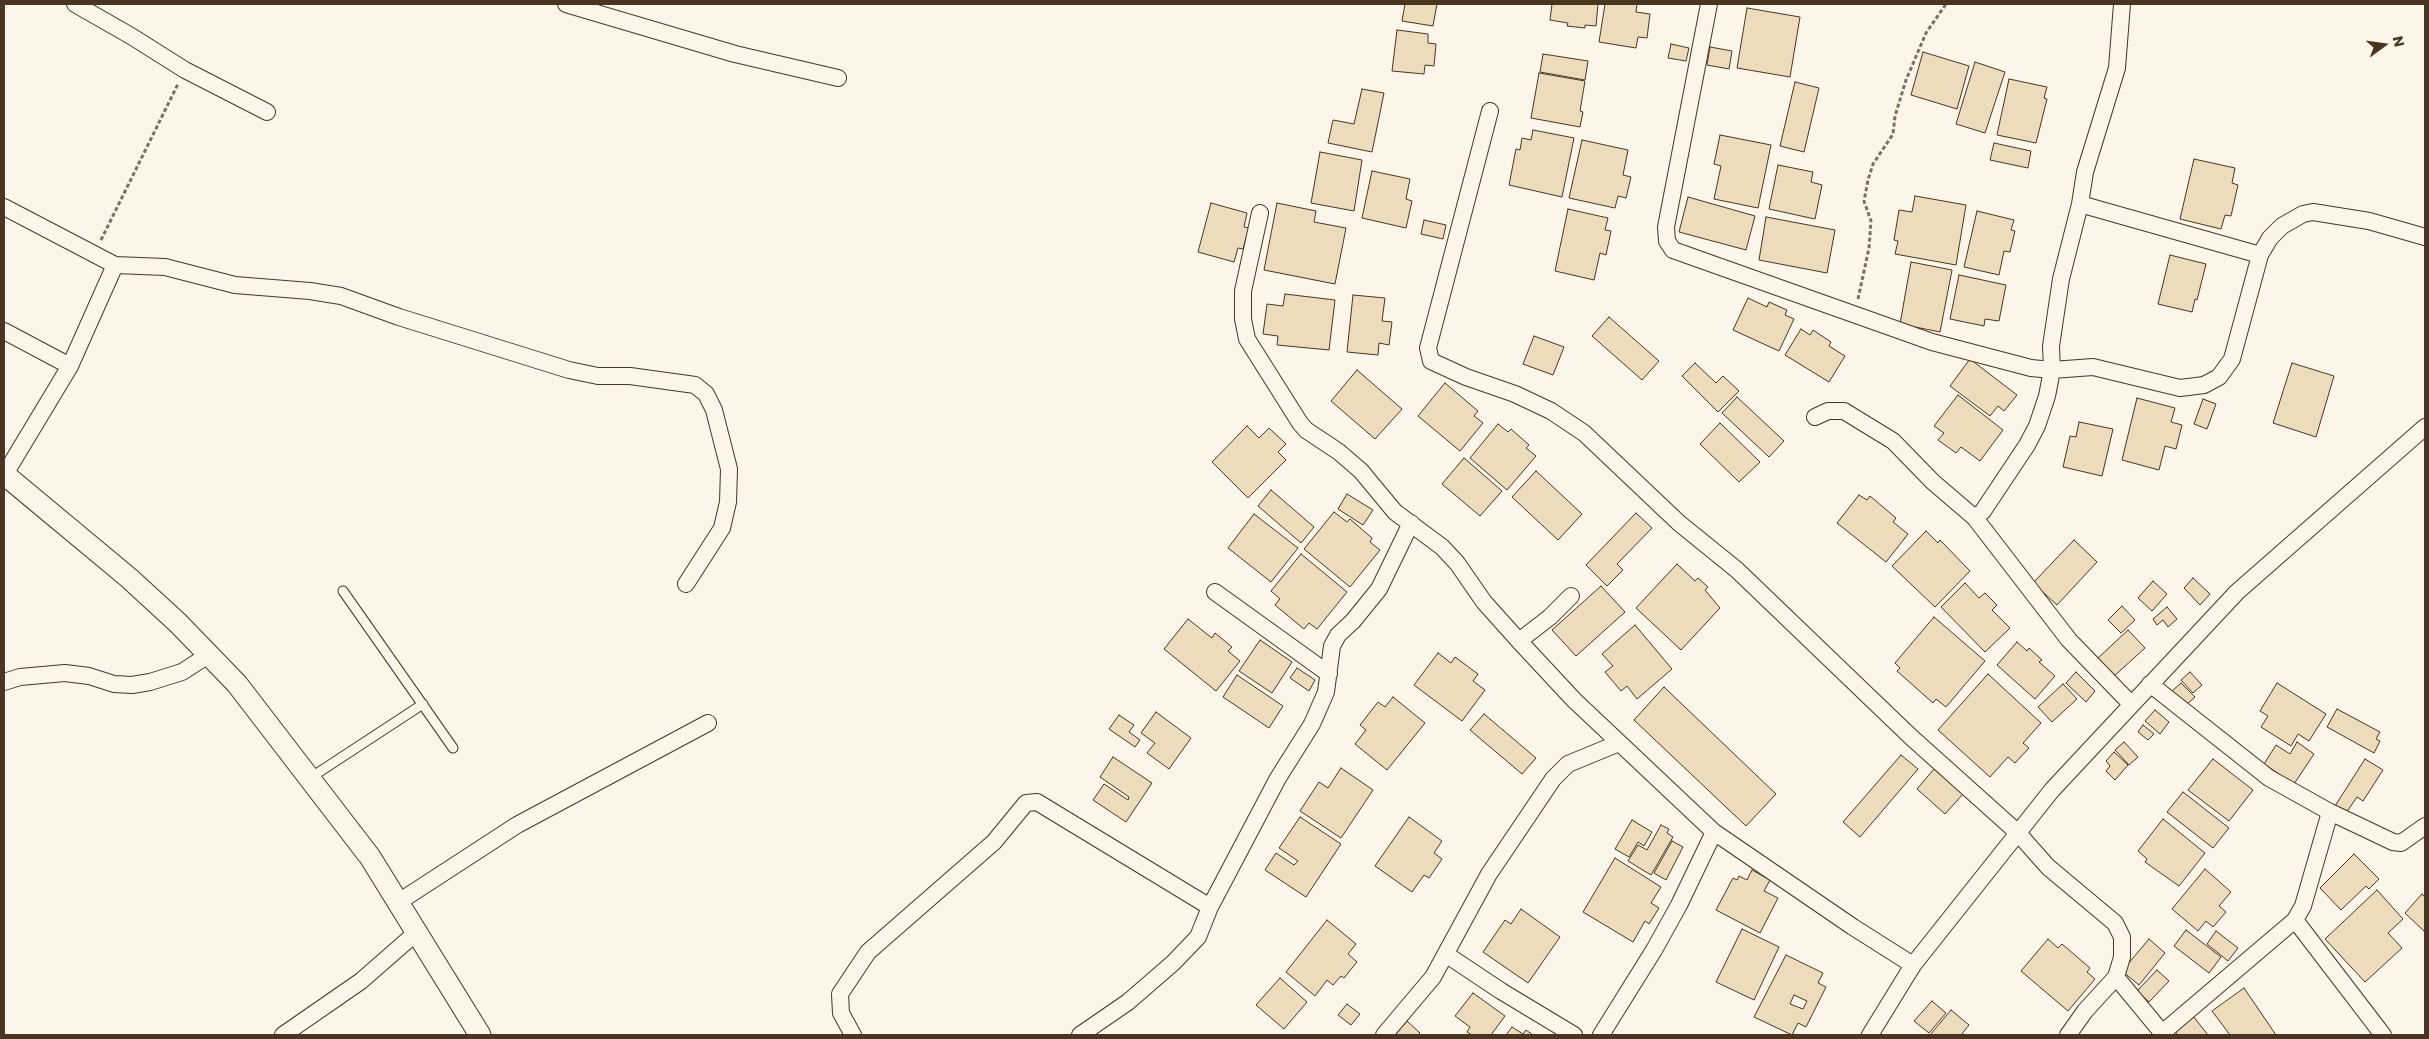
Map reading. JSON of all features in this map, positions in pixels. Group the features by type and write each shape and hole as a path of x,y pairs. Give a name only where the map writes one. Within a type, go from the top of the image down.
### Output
{"street":[{"path":"74,4 131,36 185,70 267,112"},
{"path":"566,4 735,54 838,78"},
{"path":"1709,4 1666,227 1667,241 1673,250 1932,342 2007,363 2052,370 2093,367 2180,388 2204,385 2218,377 2232,359 2260,255 2270,238 2282,226 2303,214 2313,212 2369,221 2425,237"},
{"path":"1975,518 1983,511 2027,444 2039,419 2052,370 2052,346 2060,279 2080,204 2085,172 2118,68 2122,4"},
{"path":"1490,111 1428,348 1431,361 1515,394 1552,411 1584,433 1679,523 1737,570 1904,731 2017,832 2048,867 2116,923 2122,937 2122,956 2116,977 2068,1035"},
{"path":"2080,204 2260,255"},
{"path":"4,207 115,264 165,267 235,285 310,291 341,296 399,317 569,370 598,376 630,376 694,385 706,394 714,410 729,469 728,502 722,528 686,584"},
{"path":"1260,213 1243,291 1242,319 1247,339 1306,430 1361,471 1395,512 1442,547 1457,563 1484,602 1574,700 1714,832 1913,965"},
{"path":"115,264 70,366 4,474 129,578 210,654 237,684 370,857 397,904 417,932 480,1035"},
{"path":"4,331 70,366"},
{"path":"1814,417 1828,411 1844,411 1893,441 1933,482 1975,518 2069,640 2131,704"},
{"path":"1870,1035 1913,965 2052,790 2237,592 2425,427"},
{"path":"1080,1035 1128,1002 1173,963 1198,937 1210,907 1278,778 1312,724 1326,692 1332,646 1338,635 1353,621 1378,590 1411,523"},
{"path":"1215,592 1329,674"},
{"path":"1519,641 1550,617 1571,596"},
{"path":"4,682 20,677 65,673 89,676 114,684 150,682 182,672 210,654"},
{"path":"2150,684 2268,778 2330,812 2393,842 2401,843 2425,826"},
{"path":"397,904 517,825 708,723"},
{"path":"1384,1035 1433,977 1489,874 1553,779 1568,764 1619,742"},
{"path":"853,1035 841,1014 840,994 868,952 994,842 1026,804 1037,802 1210,907"},
{"path":"2116,977 2163,1034 2295,920 2303,906 2330,812"},
{"path":"1601,1035 1667,928 1714,832"},
{"path":"2295,920 2383,1035"},
{"path":"283,1035 361,981 417,932"},
{"path":"1446,954 1501,992 1574,1035"}],"lane":[{"path":"343,591 453,748"},
{"path":"310,778 423,704"}],"path":[{"path":"1856,314 1869,248 1872,221 1864,202 1868,180 1873,164 1893,134 1895,116 1906,80 1926,33 1946,4"},
{"path":"94,254 185,70"}],"building":[{"path":"1405,4 1437,4 1433,26 1402,21"},
{"path":"1552,4 1598,4 1596,26 1585,25 1585,28 1567,26 1568,23 1550,20"},
{"path":"1605,4 1637,4 1636,12 1650,14 1647,38 1638,37 1636,48 1599,42"},
{"path":"1747,8 1800,17 1790,77 1737,68"},
{"path":"1397,30 1428,34 1428,43 1436,44 1434,66 1425,65 1424,74 1392,71"},
{"path":"1671,44 1689,48 1686,61 1668,58"},
{"path":"1710,47 1732,51 1729,69 1707,65"},
{"path":"1923,52 1969,66 1957,109 1911,95"},
{"path":"1543,54 1588,61 1585,80 1540,72"},
{"path":"1975,62 2005,72 1985,133 1956,124"},
{"path":"1539,73 1585,81 1580,111 1583,112 1580,127 1531,118"},
{"path":"2009,79 2047,87 2044,98 2047,99 2036,143 1997,135"},
{"path":"1795,82 1819,88 1804,152 1780,146"},
{"path":"1362,89 1384,93 1372,152 1328,143 1333,120 1354,124"},
{"path":"1533,130 1574,138 1562,197 1509,185 1516,149 1520,150 1522,138 1531,140"},
{"path":"1720,135 1771,145 1758,208 1714,199 1721,166 1714,164"},
{"path":"1582,140 1628,150 1623,175 1631,177 1626,198 1618,196 1615,208 1569,198"},
{"path":"1994,143 2031,151 2028,168 1990,160"},
{"path":"1320,152 1362,160 1354,211 1311,203"},
{"path":"2194,159 2235,168 2232,183 2238,185 2231,216 2225,215 2221,229 2180,219"},
{"path":"1778,165 1813,172 1811,182 1822,185 1815,219 1769,209"},
{"path":"1372,171 1410,179 1406,199 1412,201 1406,228 1362,218"},
{"path":"1915,196 1966,205 1956,265 1895,254 1898,241 1894,240 1899,210 1912,212"},
{"path":"1688,197 1755,216 1746,250 1679,232"},
{"path":"1211,203 1247,213 1244,227 1249,228 1243,249 1238,248 1234,262 1198,252"},
{"path":"1277,203 1316,211 1314,222 1346,228 1335,284 1264,270"},
{"path":"1568,209 1608,218 1605,230 1611,231 1606,255 1600,253 1594,280 1555,271"},
{"path":"1977,211 2014,220 2011,230 2015,231 2010,252 2004,251 1999,275 1964,267"},
{"path":"1766,217 1835,230 1827,273 1759,260"},
{"path":"1424,220 1446,225 1443,239 1421,234"},
{"path":"2170,255 2206,264 2192,312 2158,304"},
{"path":"1911,262 1952,270 1940,332 1900,324"},
{"path":"1959,275 2006,285 1999,321 1985,319 1984,326 1950,319"},
{"path":"1285,294 1335,300 1329,350 1277,345 1278,336 1263,334 1267,304 1283,306"},
{"path":"1353,295 1385,298 1382,321 1392,322 1389,345 1379,343 1378,355 1347,352"},
{"path":"1748,298 1767,307 1769,302 1787,310 1785,315 1794,319 1779,351 1733,330"},
{"path":"1609,317 1659,361 1642,380 1592,336"},
{"path":"1801,329 1810,335 1813,330 1831,342 1829,346 1845,356 1829,382 1785,355"},
{"path":"1534,336 1564,347 1553,375 1523,364"},
{"path":"1970,359 2017,395 2004,411 1998,406 1990,416 1950,386"},
{"path":"1695,363 1716,383 1723,376 1739,391 1718,412 1682,376"},
{"path":"2292,363 2334,376 2316,437 2273,423"},
{"path":"1357,370 1402,409 1375,439 1331,401"},
{"path":"1445,383 1478,411 1474,416 1483,423 1460,451 1418,416"},
{"path":"1958,395 2003,430 1980,461 1961,447 1956,453 1938,440 1944,433 1934,426"},
{"path":"1737,397 1784,441 1769,457 1722,413"},
{"path":"2137,398 2175,408 2171,422 2182,425 2176,449 2165,446 2159,470 2122,460"},
{"path":"2203,399 2216,404 2207,429 2194,424"},
{"path":"2079,422 2113,429 2102,476 2063,467 2070,436 2076,437"},
{"path":"1720,423 1760,462 1739,482 1700,444"},
{"path":"1498,424 1508,432 1511,429 1529,445 1526,448 1536,456 1507,490 1470,458"},
{"path":"1247,426 1259,438 1269,428 1286,444 1278,452 1286,460 1248,498 1212,462"},
{"path":"1464,458 1502,491 1480,516 1442,484"},
{"path":"1536,471 1582,514 1558,540 1512,497"},
{"path":"1271,490 1314,527 1301,543 1258,506"},
{"path":"1347,494 1373,510 1363,525 1338,509"},
{"path":"1859,495 1867,500 1870,496 1896,518 1893,522 1908,534 1886,562 1837,523"},
{"path":"1334,512 1347,522 1350,519 1372,538 1370,542 1380,550 1350,587 1304,549"},
{"path":"1636,513 1652,528 1617,564 1623,570 1607,586 1586,565"},
{"path":"1254,514 1298,548 1271,582 1228,548"},
{"path":"1926,531 1938,543 1940,540 1970,571 1935,607 1892,566"},
{"path":"2074,540 2097,562 2057,605 2033,583"},
{"path":"1301,554 1347,592 1317,629 1309,623 1304,629 1275,605 1280,599 1271,591"},
{"path":"1677,564 1695,581 1698,578 1708,587 1705,590 1720,608 1681,650 1636,608"},
{"path":"2193,578 2210,594 2200,605 2184,588"},
{"path":"2153,581 2167,594 2152,611 2138,598"},
{"path":"1965,583 1979,598 1985,593 1997,605 1992,610 2010,628 1985,652 1941,607"},
{"path":"1601,586 1625,612 1576,656 1552,630"},
{"path":"2122,606 2135,620 2121,633 2108,620"},
{"path":"2167,607 2177,619 2168,627 2163,620 2157,625 2153,619"},
{"path":"1934,617 1985,661 1946,707 1936,699 1933,703 1897,671 1900,668 1895,663"},
{"path":"1188,619 1212,638 1215,633 1232,647 1228,651 1240,661 1216,691 1164,649"},
{"path":"1635,625 1672,669 1637,699 1627,686 1621,691 1605,672 1613,666 1602,654"},
{"path":"2128,630 2145,648 2112,678 2096,660"},
{"path":"1260,640 1292,662 1272,693 1239,671"},
{"path":"2017,642 2027,651 2029,648 2042,660 2039,662 2055,676 2035,699 1997,665"},
{"path":"1438,653 1451,663 1455,657 1478,674 1473,681 1485,690 1462,721 1414,685"},
{"path":"1297,668 1315,680 1309,691 1290,678"},
{"path":"2076,672 2095,691 2086,702 2066,683"},
{"path":"2190,672 2202,685 2193,693 2181,680"},
{"path":"1988,674 2041,723 2023,743 2029,748 2015,763 2008,757 1990,777 1938,730"},
{"path":"1237,675 1283,706 1269,728 1223,697"},
{"path":"2181,683 2195,697 2186,705 2172,691"},
{"path":"2277,683 2326,714 2309,741 2298,734 2291,746 2261,727 2268,716 2260,711"},
{"path":"2063,684 2077,699 2052,722 2038,707"},
{"path":"1664,687 1776,794 1746,826 1634,720"},
{"path":"1393,697 1425,723 1387,770 1355,744 1366,730 1360,725 1378,702 1385,707"},
{"path":"2337,709 2380,732 2376,739 2380,741 2374,753 2327,727"},
{"path":"2155,710 2169,722 2160,734 2145,721"},
{"path":"1156,712 1191,738 1169,769 1147,753 1155,743 1141,733"},
{"path":"1484,714 1536,758 1522,774 1470,730"},
{"path":"1119,715 1134,725 1129,732 1140,740 1135,747 1109,729"},
{"path":"2143,725 2154,734 2148,740 2138,732"},
{"path":"2124,742 2138,757 2129,765 2115,750"},
{"path":"2297,742 2314,754 2294,784 2264,764 2276,745 2290,754"},
{"path":"2114,752 2128,765 2115,780 2106,771 2110,766 2106,761"},
{"path":"1901,755 1918,769 1860,837 1843,822"},
{"path":"1113,757 1152,783 1126,822 1093,800 1104,784 1128,800 1129,797 1100,777"},
{"path":"2213,759 2253,790 2229,821 2188,790"},
{"path":"2365,759 2383,770 2363,801 2357,797 2346,813 2335,806"},
{"path":"1341,768 1373,790 1341,838 1300,811 1319,782 1328,788"},
{"path":"1934,769 1963,794 1945,814 1917,789"},
{"path":"2183,792 2229,828 2213,848 2167,812"},
{"path":"1300,817 1341,844 1306,897 1265,870 1276,853 1294,865 1298,861 1279,848"},
{"path":"1409,817 1442,841 1434,853 1442,859 1429,878 1424,875 1412,892 1375,866"},
{"path":"2163,819 2205,853 2179,886 2145,862 2147,859 2138,851"},
{"path":"1632,820 1652,832 1644,846 1638,842 1629,857 1615,849"},
{"path":"1661,825 1669,829 1667,833 1673,837 1651,875 1628,861 1638,845 1647,850"},
{"path":"1672,841 1683,847 1666,880 1654,873"},
{"path":"2354,854 2379,879 2369,889 2366,886 2341,910 2320,888"},
{"path":"1615,858 1661,887 1651,903 1659,908 1649,924 1645,921 1633,942 1583,912"},
{"path":"2205,869 2231,892 2219,906 2226,912 2213,927 2206,921 2198,931 2172,909"},
{"path":"1752,870 1770,880 1764,891 1778,898 1760,933 1716,910 1733,878 1737,880 1739,876 1747,880"},
{"path":"2377,890 2403,919 2388,933 2402,948 2365,982 2325,939"},
{"path":"2422,894 2425,897 2425,932 2405,913"},
{"path":"1521,909 1560,937 1528,983 1483,952 1505,920 1511,924"},
{"path":"1327,920 1356,944 1348,954 1357,962 1344,978 1341,976 1333,985 1327,980 1315,996 1286,972"},
{"path":"1742,929 1779,947 1754,1000 1716,982"},
{"path":"2186,930 2221,957 2209,973 2174,946"},
{"path":"2216,931 2238,948 2228,961 2207,944"},
{"path":"2048,939 2058,948 2062,944 2090,968 2087,972 2095,979 2068,1011 2021,971"},
{"path":"2149,939 2165,953 2139,985 2122,971"},
{"path":"1786,955 1823,973 1818,983 1826,987 1806,1027 1798,1023 1792,1035 1754,1017","holes":["1794,995 1807,1001 1803,1009 1790,1004"]},
{"path":"2157,970 2169,981 2149,1002 2137,991"},
{"path":"1280,978 1307,1002 1284,1029 1256,1005"},
{"path":"2244,988 2276,1035 2230,1035 2212,1011"},
{"path":"1473,993 1505,1016 1491,1035 1472,1035 1467,1032 1470,1027 1455,1016"},
{"path":"1932,1001 1946,1013 1929,1033 1914,1021"},
{"path":"1347,1004 1360,1014 1351,1025 1338,1015"},
{"path":"1951,1010 1969,1025 1961,1035 1930,1035"},
{"path":"2193,1016 2208,1035 2178,1035 2174,1030"},
{"path":"1407,1021 1420,1033 1418,1035 1395,1035"},
{"path":"1512,1027 1523,1034 1526,1030 1533,1035 1506,1035"}]}
